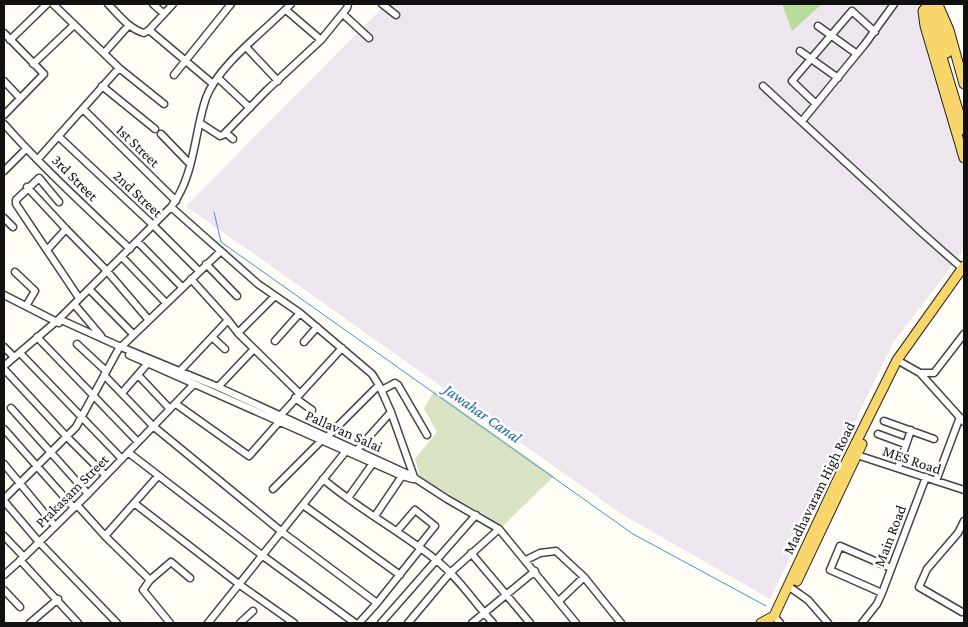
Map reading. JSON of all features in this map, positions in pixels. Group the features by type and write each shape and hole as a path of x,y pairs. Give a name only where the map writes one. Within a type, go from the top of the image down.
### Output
{"main road":[{"path":"930,4 939,7 949,30 964,84"},
{"path":"930,4 957,96 964,130"},
{"path":"930,4 923,11 925,26 964,158"},
{"path":"957,96 964,111"},
{"name":"Madhavaram High Road","path":"790,588 899,361 964,270"},
{"path":"762,623 777,619 783,596 790,588"}],"street":[{"path":"10,40 47,4"},
{"path":"53,4 119,68 164,104"},
{"path":"108,4 129,25 138,31 146,31 212,84"},
{"path":"154,4 163,13"},
{"path":"146,31 173,4"},
{"path":"174,75 230,4"},
{"path":"105,475 67,437 4,367 58,320 176,201 190,164 206,98 212,84 227,66 291,4"},
{"path":"200,122 220,136 226,133 321,40 343,14 348,4"},
{"path":"382,4 396,15"},
{"path":"802,122 875,32 894,4"},
{"path":"286,10 321,40"},
{"path":"816,104 792,81 852,11 875,32"},
{"path":"343,14 368,38"},
{"path":"33,64 74,25"},
{"path":"104,53 129,25"},
{"path":"818,26 857,54"},
{"path":"4,34 44,74 4,115"},
{"path":"246,47 278,80"},
{"path":"800,51 838,78"},
{"path":"38,159 119,68"},
{"path":"218,78 250,108"},
{"path":"4,81 20,98"},
{"path":"102,86 155,129"},
{"path":"763,86 920,232 964,270"},
{"name":"1st Street","path":"83,110 176,201"},
{"name":"3rd Street","path":"4,124 26,149 130,249"},
{"path":"226,133 233,139"},
{"path":"161,134 190,164"},
{"name":"2nd Street","path":"58,136 199,271"},
{"path":"4,171 26,149"},
{"path":"59,202 40,179 37,178 17,197 16,204 79,298"},
{"path":"27,187 107,272 148,319"},
{"path":"4,295 194,384 280,419 321,440 408,479 414,478 381,388 367,370 300,313 258,284 171,207"},
{"path":"4,218 13,227"},
{"path":"47,250 66,229"},
{"path":"137,241 182,287"},
{"path":"117,623 39,542 4,500 76,427 119,348 206,264 221,252"},
{"path":"122,257 166,303"},
{"path":"206,264 237,296"},
{"path":"15,272 35,292 26,306"},
{"path":"191,279 253,350 312,410"},
{"path":"89,289 133,334"},
{"path":"238,333 274,296"},
{"path":"74,304 104,339"},
{"path":"275,341 300,313"},
{"name":"Pallavan Salai","path":"58,320 104,339 119,348 180,371 280,419 328,436 404,472 499,529 576,623"},
{"path":"180,371 228,320"},
{"path":"304,342 317,327"},
{"path":"920,373 934,373 964,334"},
{"path":"212,336 226,349"},
{"path":"37,337 138,442"},
{"path":"76,344 153,426 282,532 377,603"},
{"path":"4,347 14,357"},
{"path":"138,375 173,407 249,456 297,395 342,348"},
{"path":"218,388 253,350"},
{"path":"20,353 122,459"},
{"path":"899,361 920,373 962,420 936,481"},
{"path":"122,393 148,363"},
{"path":"328,436 381,388 395,383 398,385 427,435"},
{"name":"Prakasam Street","path":"4,574 22,559 88,494 194,384"},
{"path":"11,408 88,494"},
{"path":"356,450 391,412"},
{"path":"884,421 934,439"},
{"path":"4,429 75,506 150,580"},
{"path":"898,468 911,430"},
{"path":"878,434 905,444"},
{"path":"273,489 321,440"},
{"path":"208,623 346,451"},
{"path":"128,453 263,556 357,623 377,603 400,575 434,526 415,510 397,531"},
{"name":"MES Road","path":"854,454 964,490"},
{"path":"348,498 373,463"},
{"path":"4,464 55,526"},
{"path":"105,536 158,476"},
{"path":"375,516 402,476"},
{"name":"Main Road","path":"862,623 877,604 882,593 926,477"},
{"path":"323,479 437,560 493,623"},
{"path":"134,503 240,585 294,623"},
{"path":"303,505 400,575"},
{"path":"381,623 476,515"},
{"path":"962,612 919,587 927,569 958,534 964,521"},
{"path":"408,623 450,573 499,529"},
{"path":"4,536 78,623"},
{"path":"882,593 830,570 840,546 891,568"},
{"path":"526,560 540,553 556,552 584,577 621,623"},
{"path":"471,553 530,623"},
{"path":"169,623 142,590 150,580 171,562 190,578"},
{"path":"472,623 534,571"},
{"path":"559,601 584,577"},
{"path":"790,588 808,600 828,623"},
{"path":"4,590 20,607"},
{"path":"30,623 58,599"},
{"path":"240,623 252,611"}],"shaded area":[{"path":"386,4 921,4 964,159 964,250 893,343 770,599 623,515 186,206"}],"green space":[{"path":"782,4 822,4 792,31"},
{"path":"434,391 554,476 503,526 420,477 415,459 437,432 424,409"}],"waterway":[{"name":"Jawahar Canal","path":"214,212 221,242 633,534 766,606"}]}
